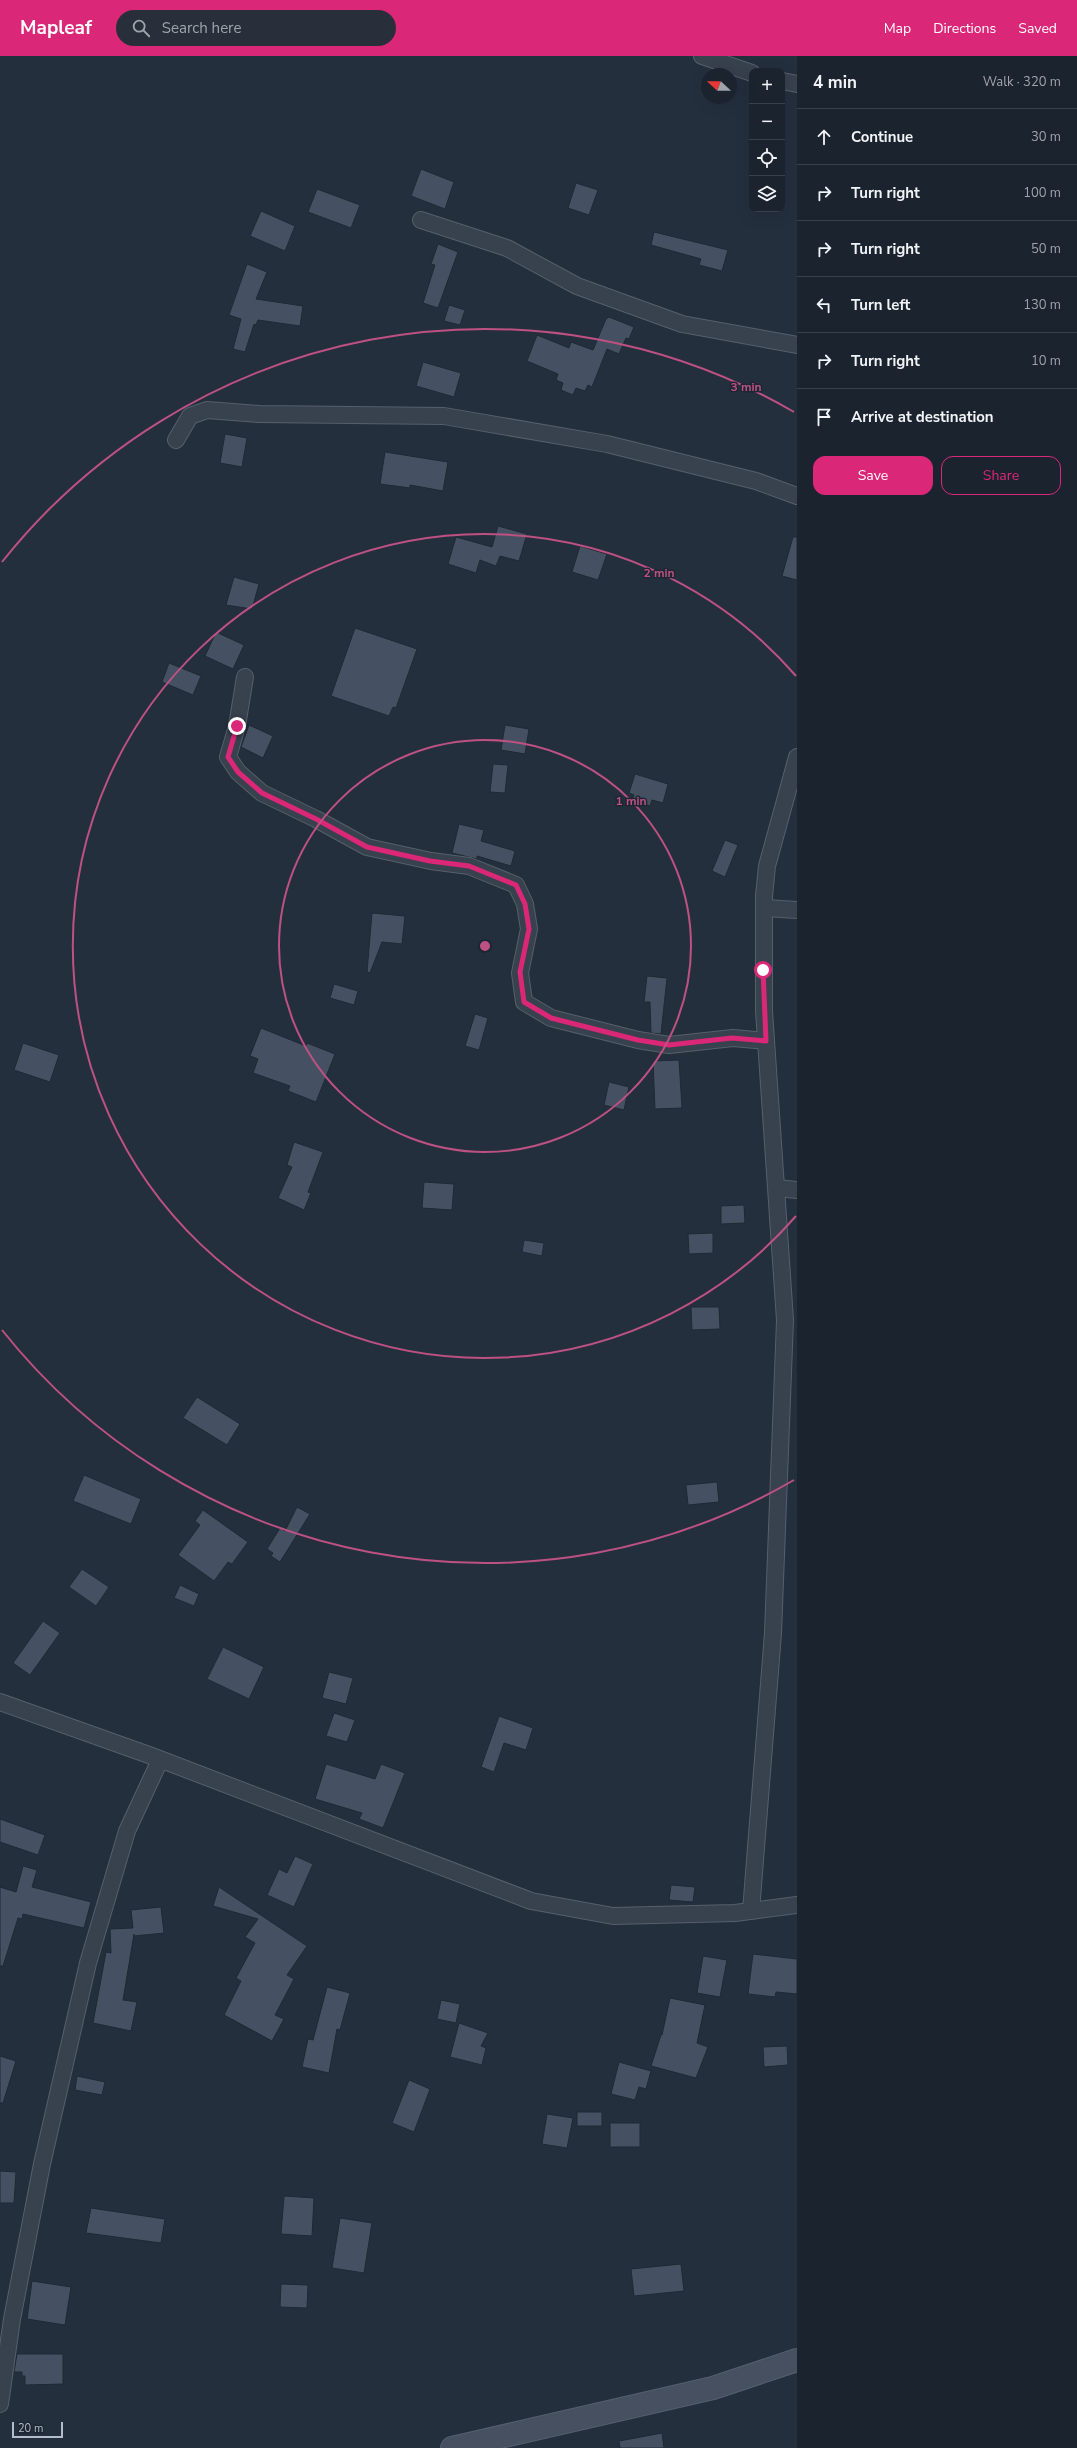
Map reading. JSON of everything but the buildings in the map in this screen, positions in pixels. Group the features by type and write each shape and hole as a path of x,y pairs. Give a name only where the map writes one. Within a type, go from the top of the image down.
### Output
{"main road":[{"path":"452,2448 713,2388 797,2360"}],"street":[{"path":"702,56 749,72"},
{"path":"785,82 797,84"},
{"path":"421,220 507,248 577,286 682,324 797,346"},
{"path":"176,440 190,416 207,410 260,414 444,416 607,444 756,481 797,496"},
{"path":"245,677 237,726 228,757 238,772 262,793 316,819 367,847 430,861 469,866 516,885 525,904 529,929 520,972 524,1002 551,1018 638,1040 669,1045 732,1038 766,1041"},
{"path":"751,1911 773,1633 785,1320 766,1041 763,970 764,908 766,866 797,757"},
{"path":"764,908 797,910"},
{"path":"777,1188 797,1190"},
{"path":"0,1702 160,1760 531,1901 613,1916 751,1911 797,1905"},
{"path":"0,2404 12,2319 42,2164 88,1963 127,1831 160,1760"}],"route":[{"path":"237,726 228,757 238,772 262,793 316,819 367,847 407,854 430,861 469,866 516,885 525,904 529,929 520,972 524,1002 551,1018 638,1040 669,1045 732,1038 766,1041 763,970"}]}
